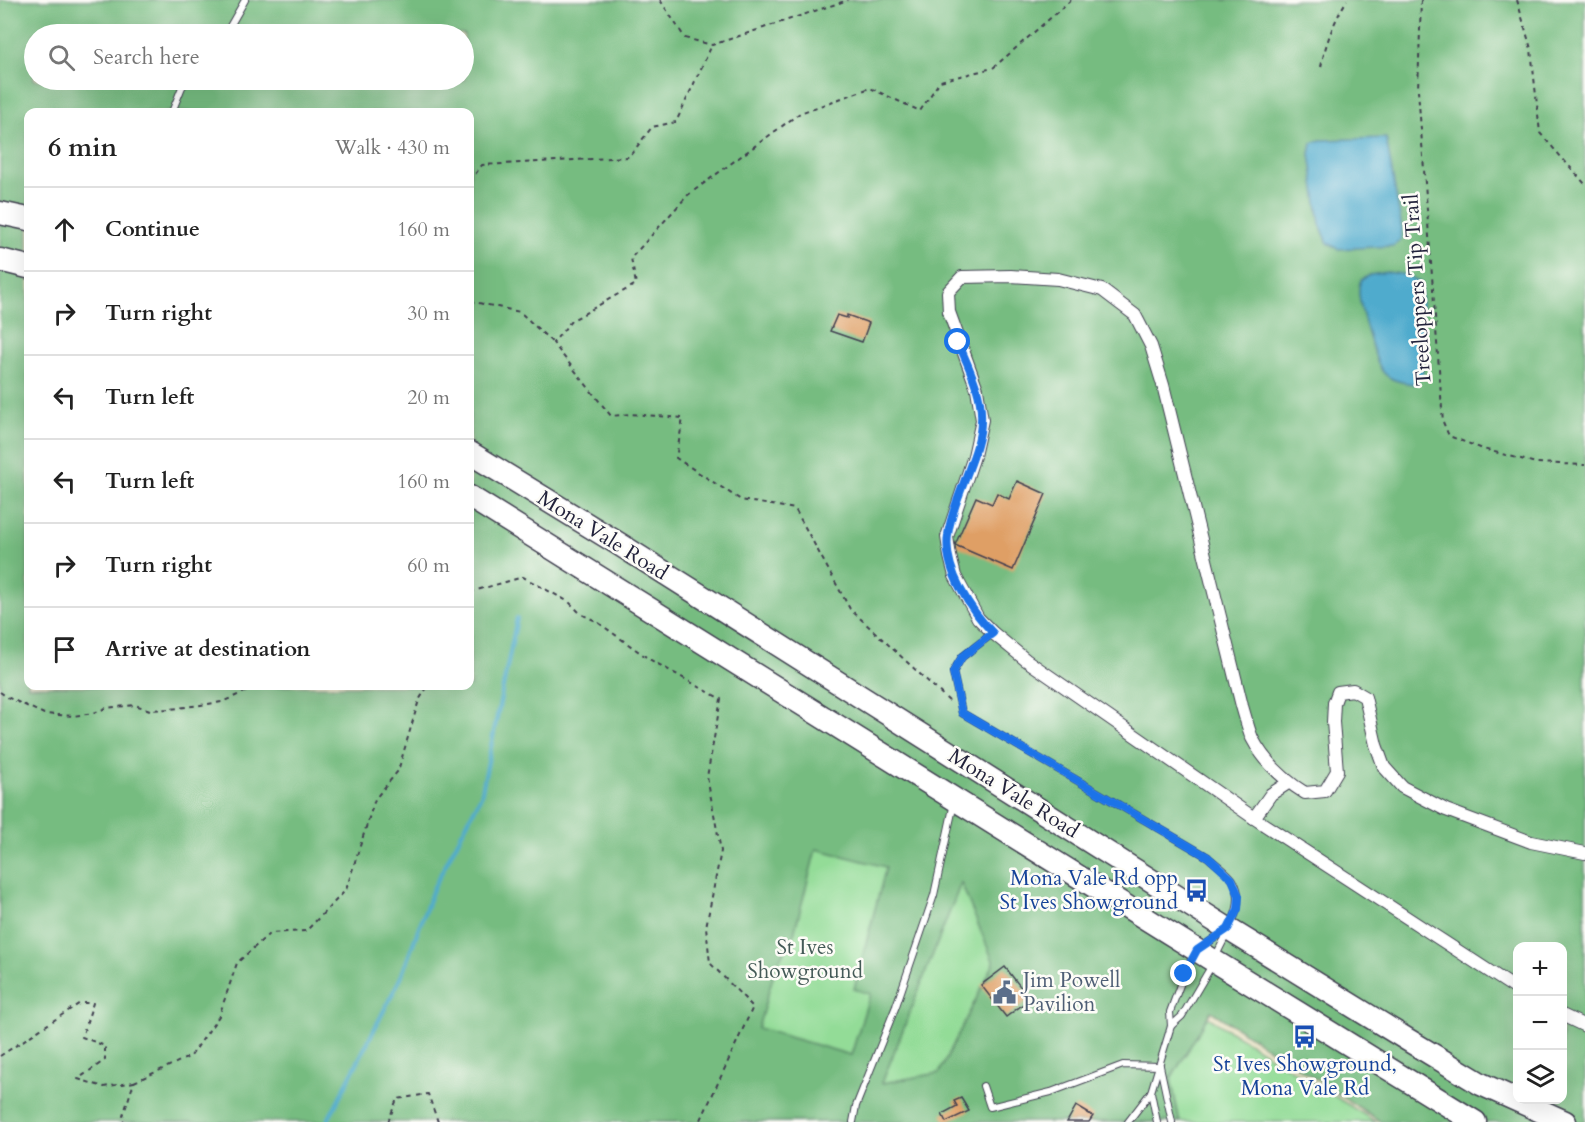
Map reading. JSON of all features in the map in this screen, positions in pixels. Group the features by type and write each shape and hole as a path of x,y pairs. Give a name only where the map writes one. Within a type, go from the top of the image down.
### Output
{"highway":[{"path":"0,213 24,218"},
{"path":"0,260 24,266"},
{"name":"Mona Vale Road","path":"474,455 619,544 1228,929 1481,1084 1565,1122"},
{"name":"Mona Vale Road","path":"474,499 1475,1122"}],"street":[{"path":"1513,987 1254,818 1026,660 978,618 955,576 947,537 974,456 982,420 977,389 949,312 948,292 962,277 1011,276 1058,279 1102,290 1135,315 1151,346 1163,385 1252,739 1288,783 1305,793 1325,791 1337,771 1333,722 1334,703 1338,692 1353,690 1365,697 1376,745 1384,767 1402,788 1446,810 1531,842 1585,853"},
{"path":"1254,818 1271,794 1288,783"},
{"path":"1567,1017 1585,1026"}],"lane":[{"path":"231,24 245,0"},
{"path":"174,108 181,90"},
{"path":"993,633 962,657 953,672 962,713 1208,857 1232,879 1239,896 1238,909 1228,929 1205,956 1184,974 1170,1012 1171,1026 1160,1066 1150,1092 1128,1122"},
{"path":"853,1122 856,1106 896,1006 934,895 955,799"},
{"path":"1171,1026 1182,1016 1205,956 1228,929"},
{"path":"983,1086 990,1107 1051,1092 1123,1065 1160,1066"},
{"path":"1160,1066 1172,1122"},
{"path":"1150,1092 1157,1122"}],"path":[{"path":"660,0 684,38 712,45 848,0"},
{"path":"553,343 571,321 636,284 631,258 688,195 800,113 870,88 920,111 940,81 993,68 1071,0"},
{"path":"1321,67 1326,42 1347,0"},
{"name":"Treeloppers Tip Trail","path":"1420,0 1418,90 1443,422 1449,436 1483,448 1536,463 1585,465"},
{"path":"1517,0 1531,49 1540,133 1585,184"},
{"path":"474,176 482,165 629,157 652,127 676,122 712,45"},
{"path":"474,302 520,312 553,343 611,416 631,414 683,418 676,458 741,500 795,509 850,609 962,713"},
{"path":"474,591 523,577 569,602 581,614 596,621 649,659 721,699 707,777 721,851 706,927 710,963 753,1007 700,1122"},
{"path":"0,692 44,714 73,716 94,713 106,708 135,705 150,710 222,702 249,690"},
{"path":"0,1056 80,1003 93,1003 82,1037 105,1046 105,1060 78,1079 104,1087 134,1082 191,1056 219,1016 237,963 270,933 306,931 346,890 375,799 398,771 419,700 425,690"},
{"path":"124,1122 122,1119 134,1082"},
{"path":"388,1122 397,1099 428,1094 438,1122"}],"green space":[{"path":"0,0 1585,0 1585,1122 1381,1122 1211,1011 1171,1079 1180,1122 0,1122","holes":["816,849 886,867 854,989 870,994 851,1055 758,1028 776,966 794,934","961,883 994,963 939,1073 882,1083"]},
{"name":"St Ives Showground","path":"831,782 1376,1122 595,1122"}],"water":[{"path":"1386,138 1402,229 1401,240 1393,246 1338,249 1328,243 1320,224 1310,154 1312,143 1320,140"},
{"path":"1387,272 1407,275 1421,283 1423,376 1413,384 1400,382 1383,372 1361,307 1359,290 1361,280 1370,275"}],"building":[{"path":"837,315 847,318 847,315 869,323 862,342 830,331"},
{"path":"1017,481 1046,494 1013,570 955,545 976,497 992,504 997,493 1009,499"},
{"name":"Jim Powell Pavilion","path":"1005,967 1030,999 1006,1017 981,985"},
{"path":"961,1098 969,1111 946,1122 942,1114 957,1106 954,1101"},
{"path":"1076,1106 1093,1116 1089,1122 1067,1122"}],"waterway":[{"path":"327,1122 401,977 433,889 481,796 517,618"}],"place":[{"name":"Mona Vale Rd opp St Ives Showground","path":"1196,890"},
{"name":"Jim Powell Pavilion","path":"1005,992"},
{"name":"St Ives Showground, Mona Vale Rd","path":"1305,1036"}],"route":[{"path":"958,342 977,389 982,420 974,456 947,537 955,576 963,593 978,618 993,633 962,657 953,672 962,713 1208,857 1232,879 1239,896 1238,909 1228,929 1197,950 1184,974"}]}
